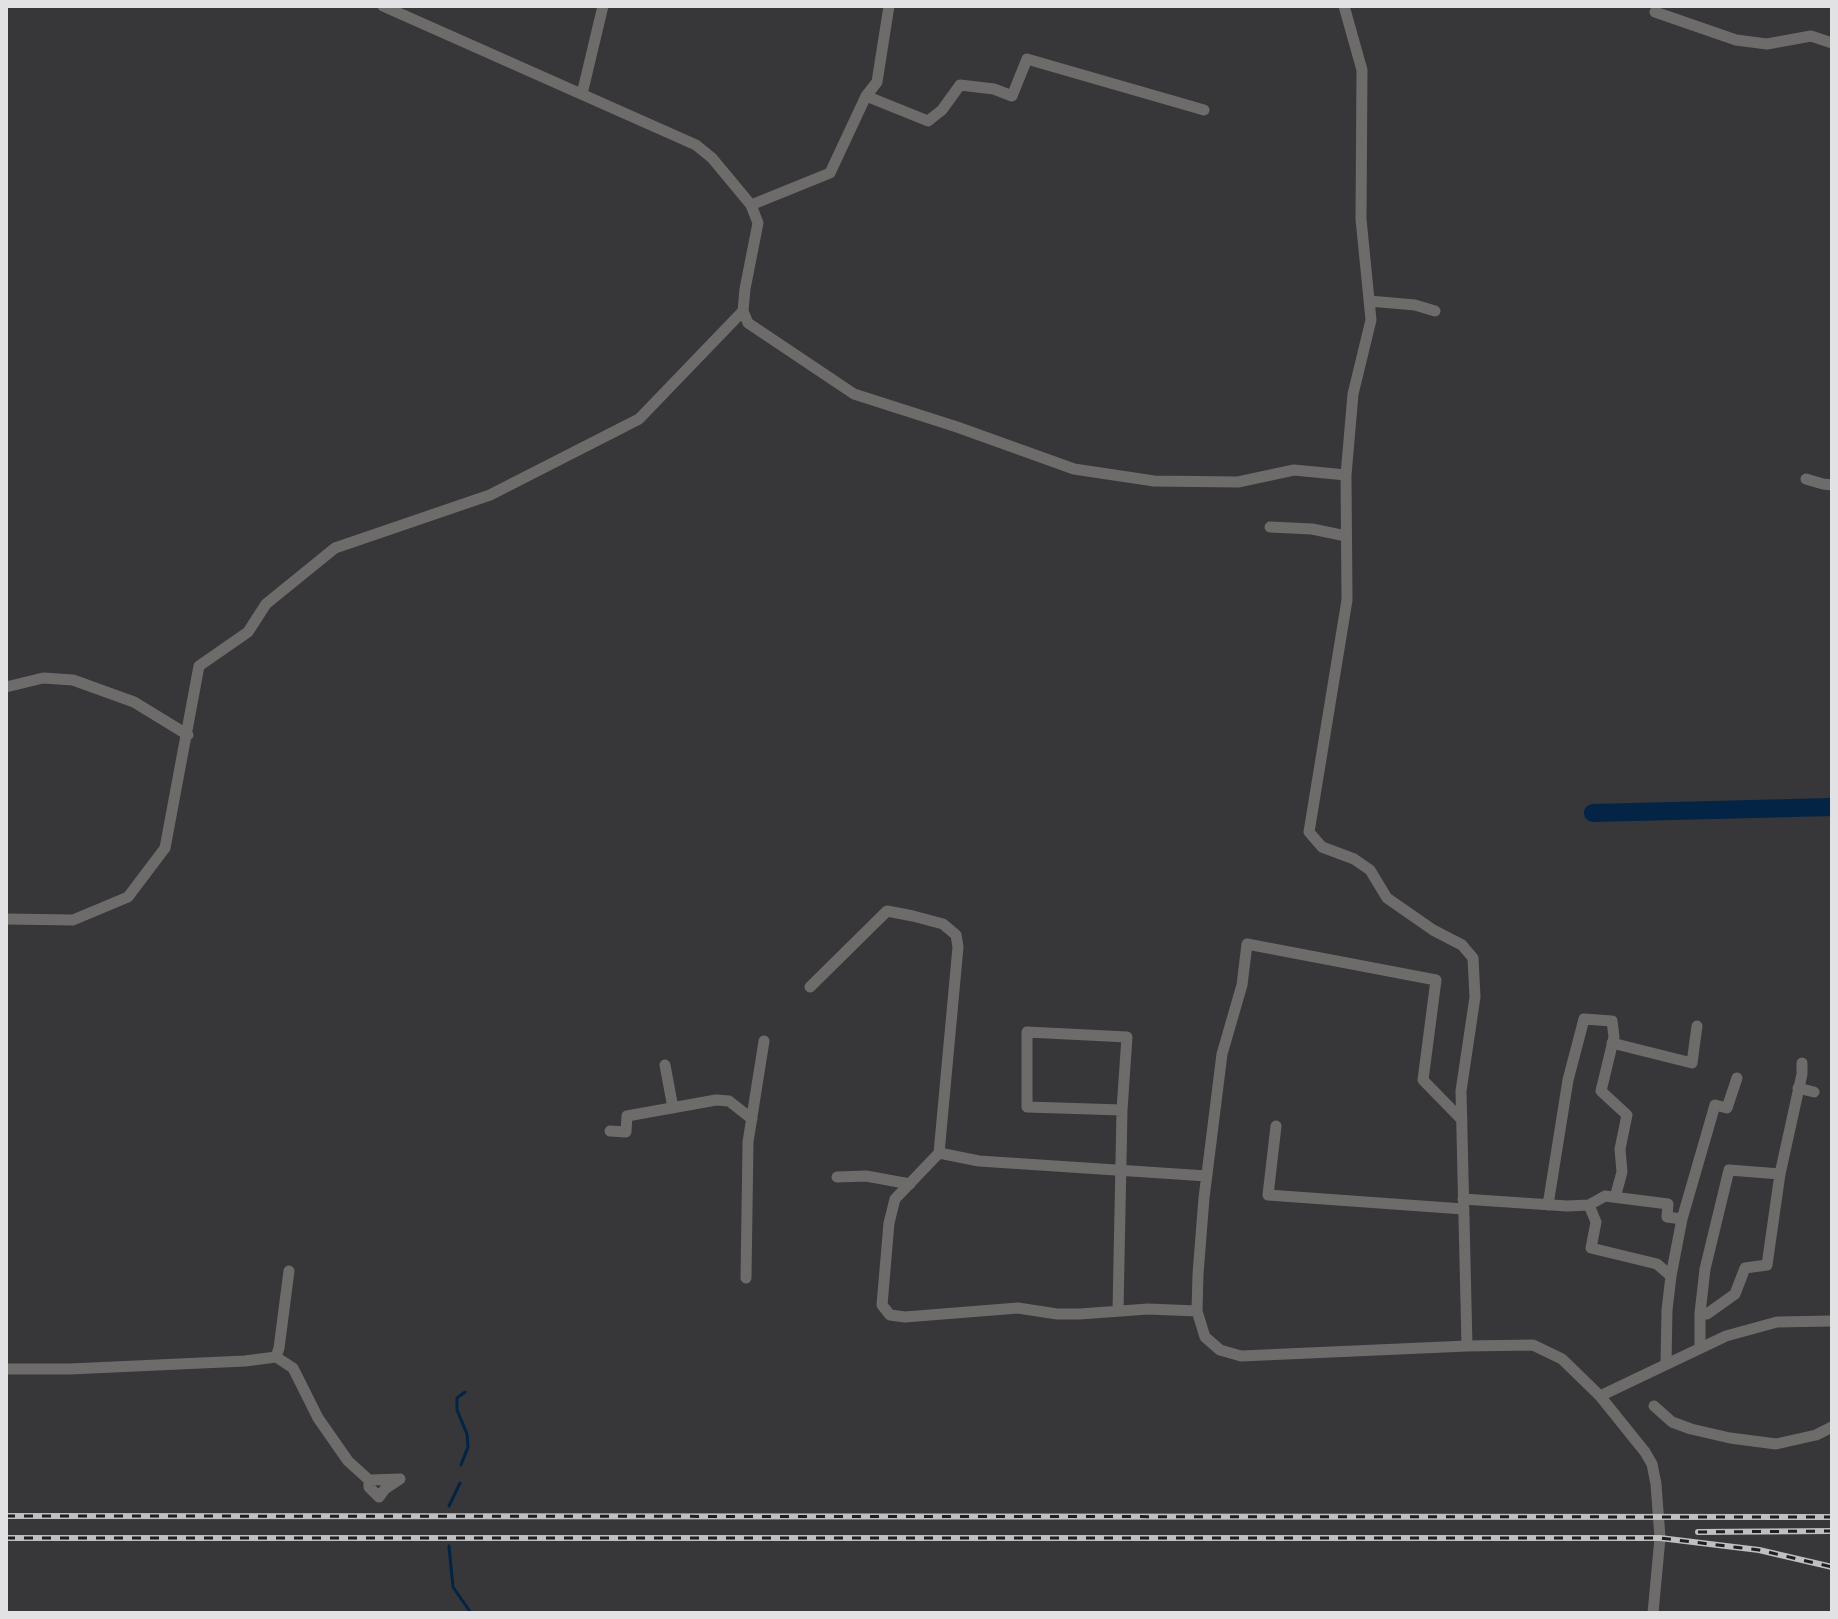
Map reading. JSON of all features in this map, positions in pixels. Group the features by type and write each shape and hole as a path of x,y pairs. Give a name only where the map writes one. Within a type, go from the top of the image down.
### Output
{"street":[{"path":"383,6 696,145 712,158 751,205 758,223 745,289 743,311 748,323 854,394 1074,469 1154,481 1238,482 1294,470 1346,475"},
{"path":"582,94 603,6"},
{"path":"751,205 830,173 866,96 877,82 889,6"},
{"path":"1344,6 1362,70 1361,219 1371,320 1353,394 1346,475 1347,600 1309,832 1322,847 1354,859 1370,870 1387,898 1433,930 1462,945 1473,958 1475,997 1461,1091 1467,1346"},
{"path":"1655,12 1736,40 1767,44 1811,36 1832,43"},
{"path":"866,96 928,121 942,110 960,85 994,89 1012,96 1027,59 1204,110"},
{"path":"1369,301 1415,305 1435,311"},
{"path":"6,919 73,920 128,897 165,848 199,666 248,632 266,604 335,548 490,495 639,419 743,311"},
{"path":"1806,479 1832,485"},
{"path":"1270,527 1312,529 1346,536"},
{"path":"6,687 43,678 73,680 134,702 188,735"},
{"path":"810,987 887,911 943,924 956,935 958,947 939,1153 895,1199 889,1223 882,1305 890,1315 905,1317 1018,1308 1057,1314 1148,1309 1197,1311"},
{"path":"1462,1120 1423,1080 1436,980 1247,944 1242,985 1222,1054 1207,1176 1197,1311 1205,1337 1220,1350 1241,1356 1533,1345 1562,1359 1600,1396 1652,1464 1660,1538 1653,1613"},
{"path":"1548,1205 1568,1080 1584,1019 1612,1021 1614,1037 1601,1091 1627,1115 1620,1149 1622,1172 1616,1194"},
{"path":"1612,1043 1692,1063 1697,1026"},
{"path":"1118,1311 1122,1110 1127,1037 1027,1032 1027,1107 1122,1110"},
{"path":"746,1278 748,1142 764,1041"},
{"path":"1700,1313 1707,1314 1735,1294 1745,1268 1767,1265 1780,1174 1802,1063"},
{"path":"665,1065 673,1108"},
{"path":"1666,1364 1667,1310 1682,1219 1715,1105 1727,1108 1737,1078"},
{"path":"1798,1088 1814,1092"},
{"path":"610,1131 626,1132 627,1116 716,1100 729,1101 752,1119"},
{"path":"1276,1126 1268,1195 1548,1205 1589,1205 1605,1196 1668,1204 1667,1217 1682,1219"},
{"path":"939,1153 979,1161 1207,1176"},
{"path":"1700,1348 1705,1269 1729,1170 1780,1174"},
{"path":"837,1177 866,1176 910,1184"},
{"path":"1589,1205 1596,1222 1591,1248 1657,1264 1671,1276"},
{"path":"276,1357 289,1271"},
{"path":"1600,1396 1726,1336 1777,1322 1832,1321"},
{"path":"6,1369 70,1369 276,1357 293,1368 318,1418 348,1461 369,1480"},
{"path":"1654,1406 1672,1422 1691,1429 1776,1444 1816,1435 1832,1427"}],"waterway":[{"path":"1593,813 1832,807"},
{"path":"461,1465 468,1447 467,1434 457,1410 457,1398 465,1392"},
{"path":"449,1506 460,1483"},
{"path":"449,1546 453,1587 471,1613"}],"railway":[{"path":"6,1516 1832,1517"},
{"path":"1698,1532 1832,1531"},
{"path":"6,1538 1660,1538 1759,1550 1832,1567"}]}
